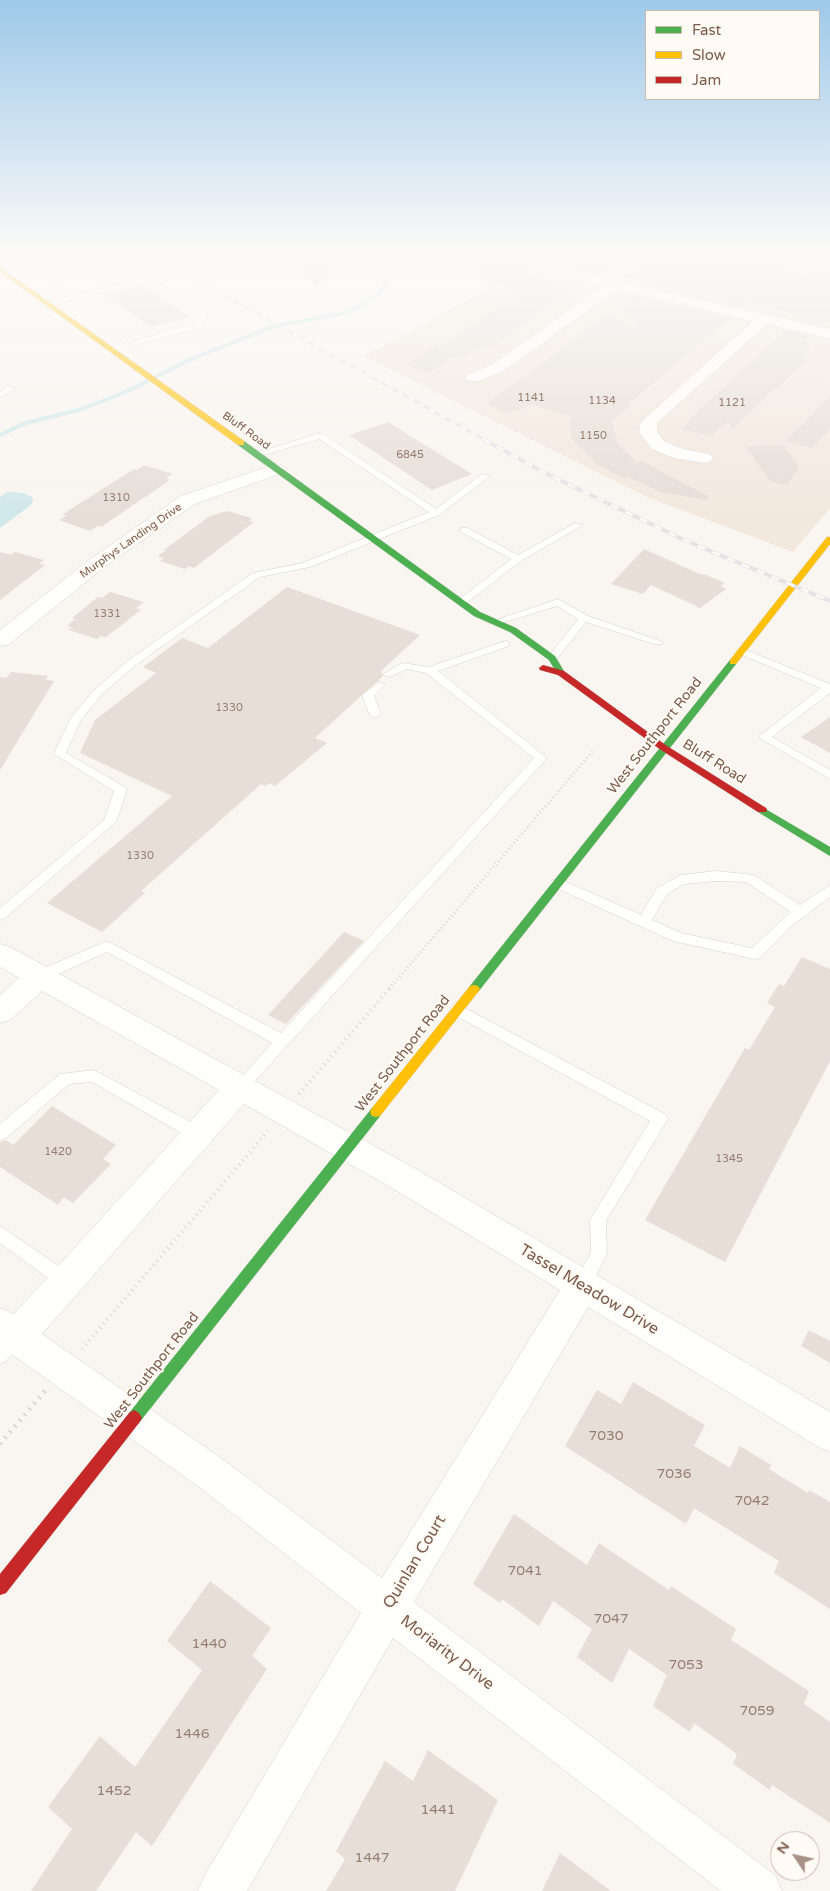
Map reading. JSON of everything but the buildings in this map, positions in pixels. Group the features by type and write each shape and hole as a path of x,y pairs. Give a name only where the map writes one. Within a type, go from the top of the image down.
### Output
{"main road":[{"name":"Bluff Road","path":"98,340 461,602 477,614 505,644 518,653"},
{"name":"West Southport Road","path":"0,1587 830,539"},
{"name":"Bluff Road","path":"477,614 513,630 552,658 561,673"},
{"name":"Bluff Road","path":"532,662 538,666 561,673 664,748 830,852"}],"street":[{"path":"473,378 499,367 536,340"},
{"path":"704,458 684,455 662,447 651,438 648,425 650,420 740,340"},
{"name":"Murphys Landing Drive","path":"0,640 96,564 188,500 276,468"},
{"name":"Tassel Meadow Drive","path":"0,954 348,1147 830,1433"},
{"path":"0,1012 40,976"},
{"path":"5,1339 66,1280 240,1087"},
{"name":"Quinlan Court","path":"221,1891 388,1608 582,1286"},
{"name":"Moriarity Drive","path":"5,1339 133,1419 208,1471 759,1891"}],"lane":[{"path":"112,350 147,340"},
{"path":"0,396 11,388"},
{"path":"256,454 320,436 436,513"},
{"path":"0,915 110,822 121,790 60,754 76,719 98,692 133,662 257,575 306,565 436,513 485,476"},
{"path":"461,602 518,559 578,525"},
{"path":"464,530 518,559"},
{"path":"495,622 558,602 584,618 658,642"},
{"path":"552,658 584,618"},
{"path":"430,670 505,644"},
{"path":"741,651 830,688"},
{"path":"240,1087 540,758 430,670 406,665 390,674"},
{"path":"375,714 368,695 379,685"},
{"path":"830,688 764,737 830,774"},
{"path":"644,922 662,891 681,880 717,876 749,878 800,912"},
{"path":"558,883 678,938 755,954 800,912 830,890"},
{"path":"40,976 107,946 282,1041"},
{"path":"457,1010 660,1119 598,1220 599,1253 582,1286"},
{"path":"0,1134 65,1078 94,1076 198,1134"},
{"path":"0,1234 66,1280"}],"shaded area":[{"path":"392,340 830,340 830,508 793,552 647,497 363,356"}],"water":[{"path":"7,492 24,493 32,497 33,501 31,505 0,528 0,497"}],"waterway":[{"path":"0,435 26,423 82,409 128,391 187,361 238,340"}],"railway":[{"path":"305,340 485,440"},
{"path":"483,439 545,473 682,539 830,601"}],"traffic: fast":[{"path":"241,443 477,614 513,630 552,658 561,673"},
{"path":"474,989 733,662"},
{"path":"762,810 830,852"},
{"path":"134,1418 376,1112"}],"traffic: slow":[{"path":"99,340 241,443"},
{"path":"733,662 830,539"},
{"path":"376,1112 474,989"}],"traffic: jam":[{"path":"543,668 561,673 664,748 762,810"},
{"path":"0,1587 134,1418"}]}
